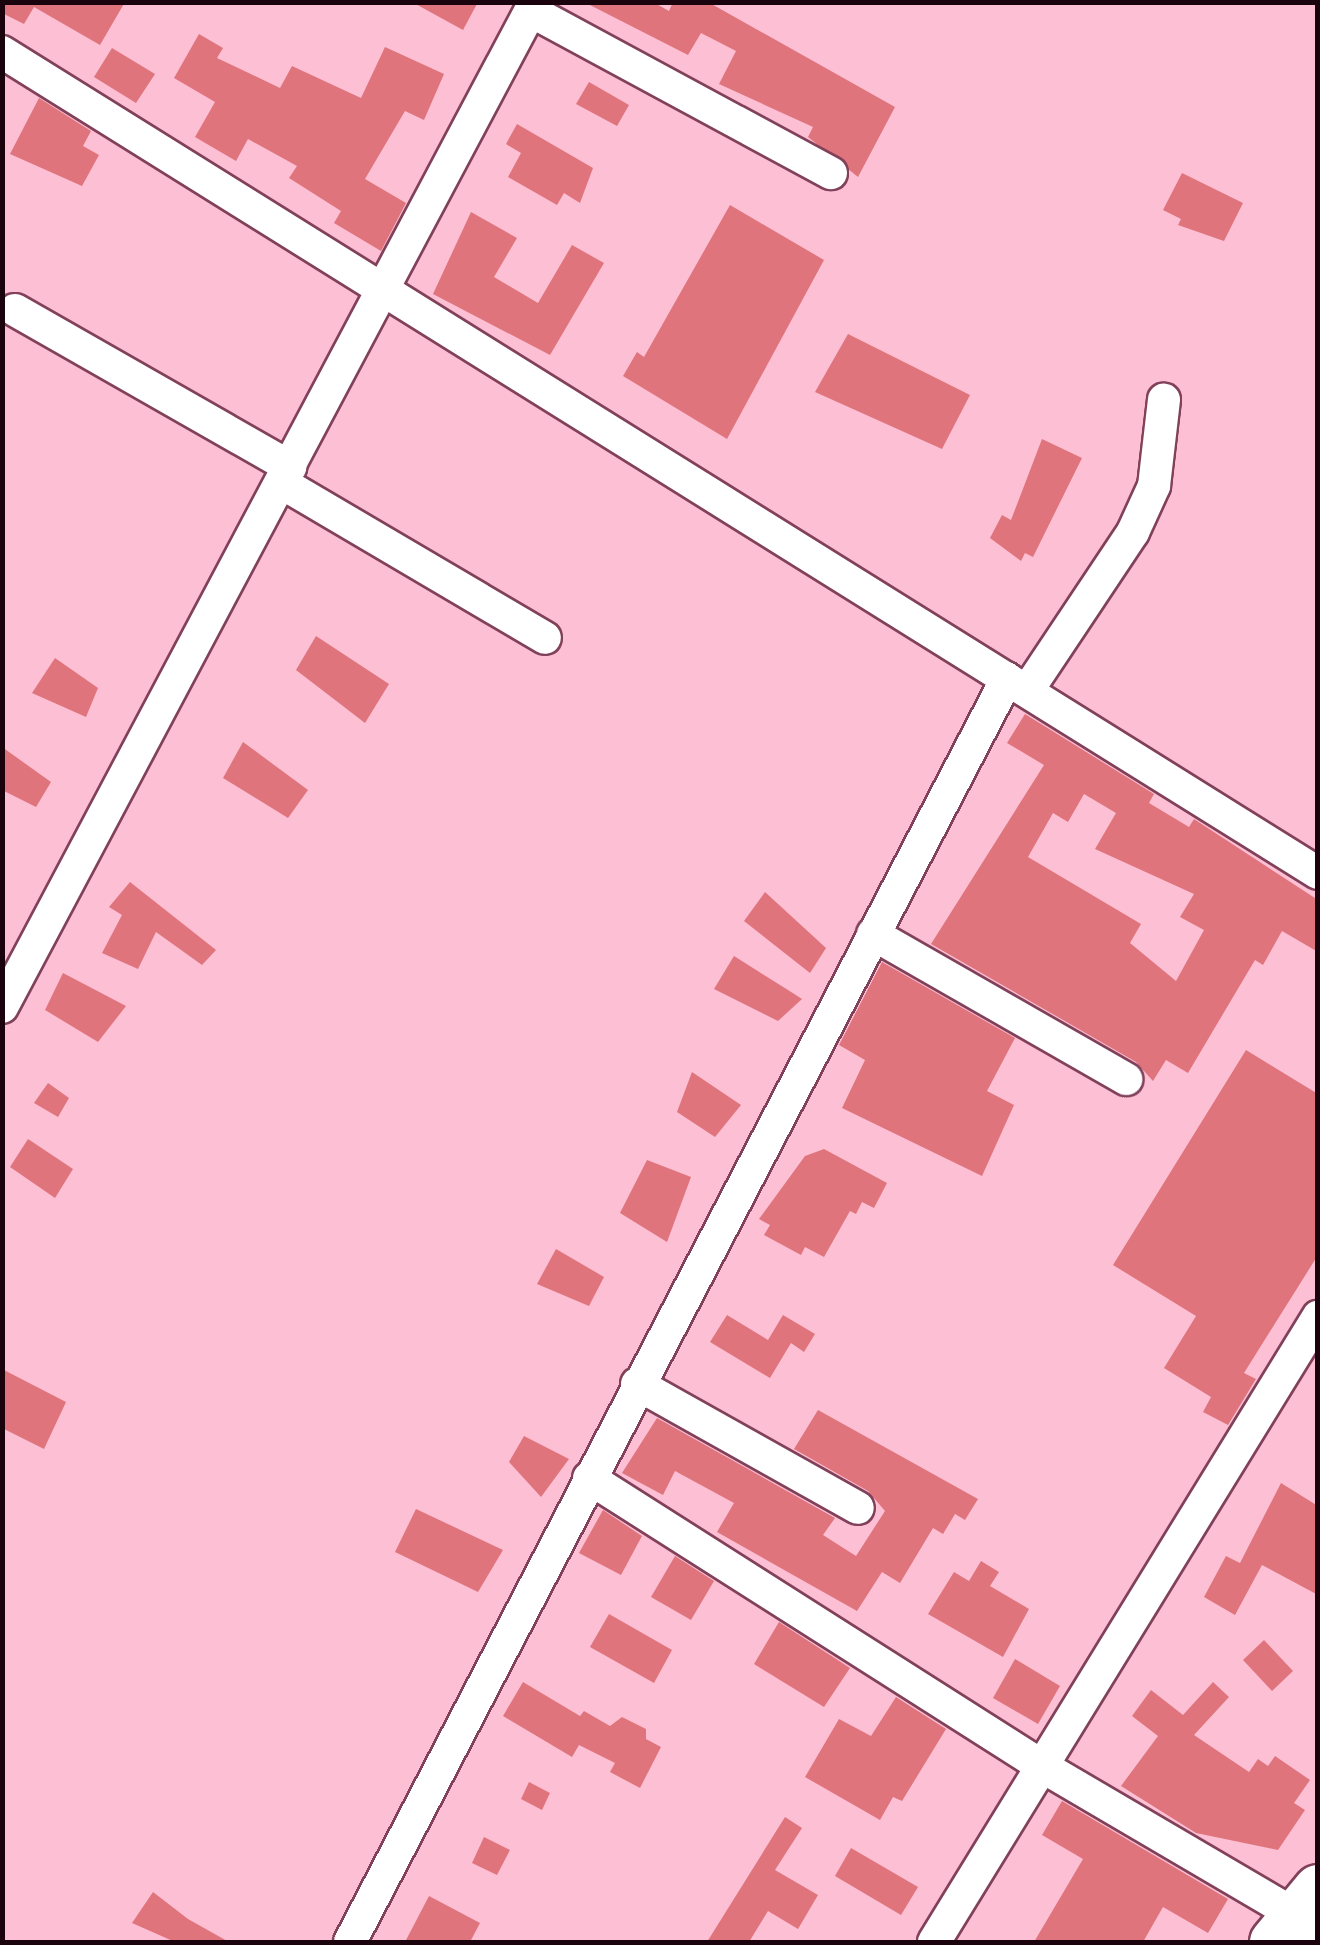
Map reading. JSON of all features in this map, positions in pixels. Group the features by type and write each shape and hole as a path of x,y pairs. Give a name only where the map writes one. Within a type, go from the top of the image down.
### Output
{"street":[{"path":"2,1007 533,6 831,173"},
{"path":"2,52 1318,873"},
{"path":"16,310 546,638"},
{"path":"350,1942 873,934 1017,685 1132,532 1156,474 1164,400"},
{"path":"873,934 1126,1079"},
{"path":"934,1942 1046,1768 1318,1317"},
{"path":"637,1384 858,1508"},
{"path":"589,1478 1046,1768 1296,1915"}],"building":[{"path":"2,2 125,2 100,45 34,7 24,24 2,13"},
{"path":"412,2 478,2 463,30"},
{"path":"584,2 653,2 669,11 673,2 708,2 895,107 858,177 808,137 813,127 719,84 736,51 701,33 688,55"},
{"path":"199,34 223,48 217,58 280,88 292,66 361,98 385,47 444,74 424,120 405,111 365,179 406,203 381,251 334,223 341,211 289,178 297,166 248,139 236,161 195,137 215,102 174,78"},
{"path":"112,48 155,74 136,103 94,77"},
{"path":"589,82 629,105 617,126 576,104"},
{"path":"39,98 91,131 83,146 99,155 82,186 10,154"},
{"path":"517,124 593,168 580,203 564,193 557,205 508,177 521,153 506,144"},
{"path":"1182,173 1243,203 1224,241 1178,225 1181,219 1163,210"},
{"path":"730,205 824,260 727,439 623,376 637,352 644,357"},
{"path":"471,212 517,238 494,277 538,303 572,245 604,263 550,355 433,294"},
{"path":"848,334 970,395 942,449 815,392"},
{"path":"1042,439 1082,458 1033,557 1025,553 1021,561 990,538 1002,515 1011,520"},
{"path":"316,636 389,684 365,723 296,670"},
{"path":"55,658 98,688 86,717 32,693"},
{"path":"1025,714 1154,794 1149,803 1189,827 1194,819 1318,900 1318,952 1282,931 1263,965 1255,960 1188,1073 1166,1060 1153,1081 1136,1062 931,944 1044,765 1007,743","holes":["1084,794 1116,813 1095,849 1194,894 1180,917 1204,930 1176,981 1130,943 1141,924 1028,857 1053,813 1068,822"]},
{"path":"243,742 308,790 288,818 223,778"},
{"path":"2,747 51,782 36,807 2,790"},
{"path":"130,882 216,950 202,965 156,932 138,969 102,953 122,915 109,907"},
{"path":"765,892 826,948 810,973 744,921"},
{"path":"734,956 802,999 778,1021 714,989"},
{"path":"882,962 1015,1038 987,1091 1014,1105 982,1176 842,1108 865,1060 839,1045"},
{"path":"63,973 126,1006 98,1042 45,1010"},
{"path":"1246,1050 1318,1094 1318,1255 1244,1373 1256,1379 1228,1425 1203,1412 1211,1397 1164,1368 1196,1316 1113,1265"},
{"path":"692,1072 741,1105 715,1137 677,1112"},
{"path":"48,1083 69,1098 58,1117 34,1103"},
{"path":"28,1139 73,1169 55,1198 10,1167"},
{"path":"824,1149 887,1183 874,1208 862,1202 856,1214 850,1211 824,1257 805,1247 801,1255 764,1235 770,1225 759,1219 805,1156"},
{"path":"647,1160 691,1177 667,1242 620,1213"},
{"path":"556,1249 604,1277 589,1306 537,1284"},
{"path":"727,1315 768,1340 783,1315 815,1334 804,1352 791,1343 770,1378 710,1342"},
{"path":"2,1369 66,1402 44,1449 2,1428"},
{"path":"818,1410 978,1499 965,1520 955,1514 943,1534 933,1528 900,1583 882,1572 857,1611 717,1532 734,1503 675,1471 663,1495 622,1473 657,1418 835,1518 823,1535 856,1556 885,1511 868,1491 794,1449"},
{"path":"524,1436 569,1459 541,1497 509,1462"},
{"path":"1281,1483 1318,1506 1318,1595 1262,1565 1235,1615 1204,1597 1226,1556 1240,1563"},
{"path":"416,1509 503,1550 478,1592 395,1552"},
{"path":"603,1510 642,1536 621,1575 579,1553"},
{"path":"675,1556 714,1581 691,1620 651,1597"},
{"path":"981,1561 999,1572 990,1586 1029,1609 1003,1657 928,1614 954,1572 969,1581"},
{"path":"609,1614 672,1650 654,1683 590,1647"},
{"path":"779,1622 850,1668 824,1707 754,1664"},
{"path":"1264,1640 1293,1671 1272,1691 1243,1660"},
{"path":"1015,1659 1060,1686 1038,1724 993,1698"},
{"path":"523,1682 580,1716 584,1711 610,1726 622,1717 646,1729 646,1739 661,1747 640,1788 610,1772 615,1763 579,1745 572,1757 503,1716"},
{"path":"1213,1682 1229,1697 1194,1735 1249,1772 1258,1759 1268,1766 1275,1756 1310,1780 1294,1803 1305,1810 1278,1850 1196,1833 1121,1786 1158,1736 1132,1716 1151,1690 1183,1715"},
{"path":"896,1697 946,1729 902,1801 893,1797 880,1820 805,1777 839,1719 871,1736"},
{"path":"529,1782 550,1793 542,1810 521,1799"},
{"path":"1062,1801 1228,1899 1208,1933 1163,1907 1143,1942 1034,1942 1083,1859 1042,1835"},
{"path":"785,1817 802,1828 775,1870 818,1895 798,1929 768,1911 749,1942 707,1942"},
{"path":"484,1837 510,1850 497,1875 472,1863"},
{"path":"851,1848 918,1887 901,1915 835,1876"},
{"path":"153,1892 188,1919 229,1942 175,1942 132,1923"},
{"path":"429,1896 480,1923 470,1942 405,1942"}]}
